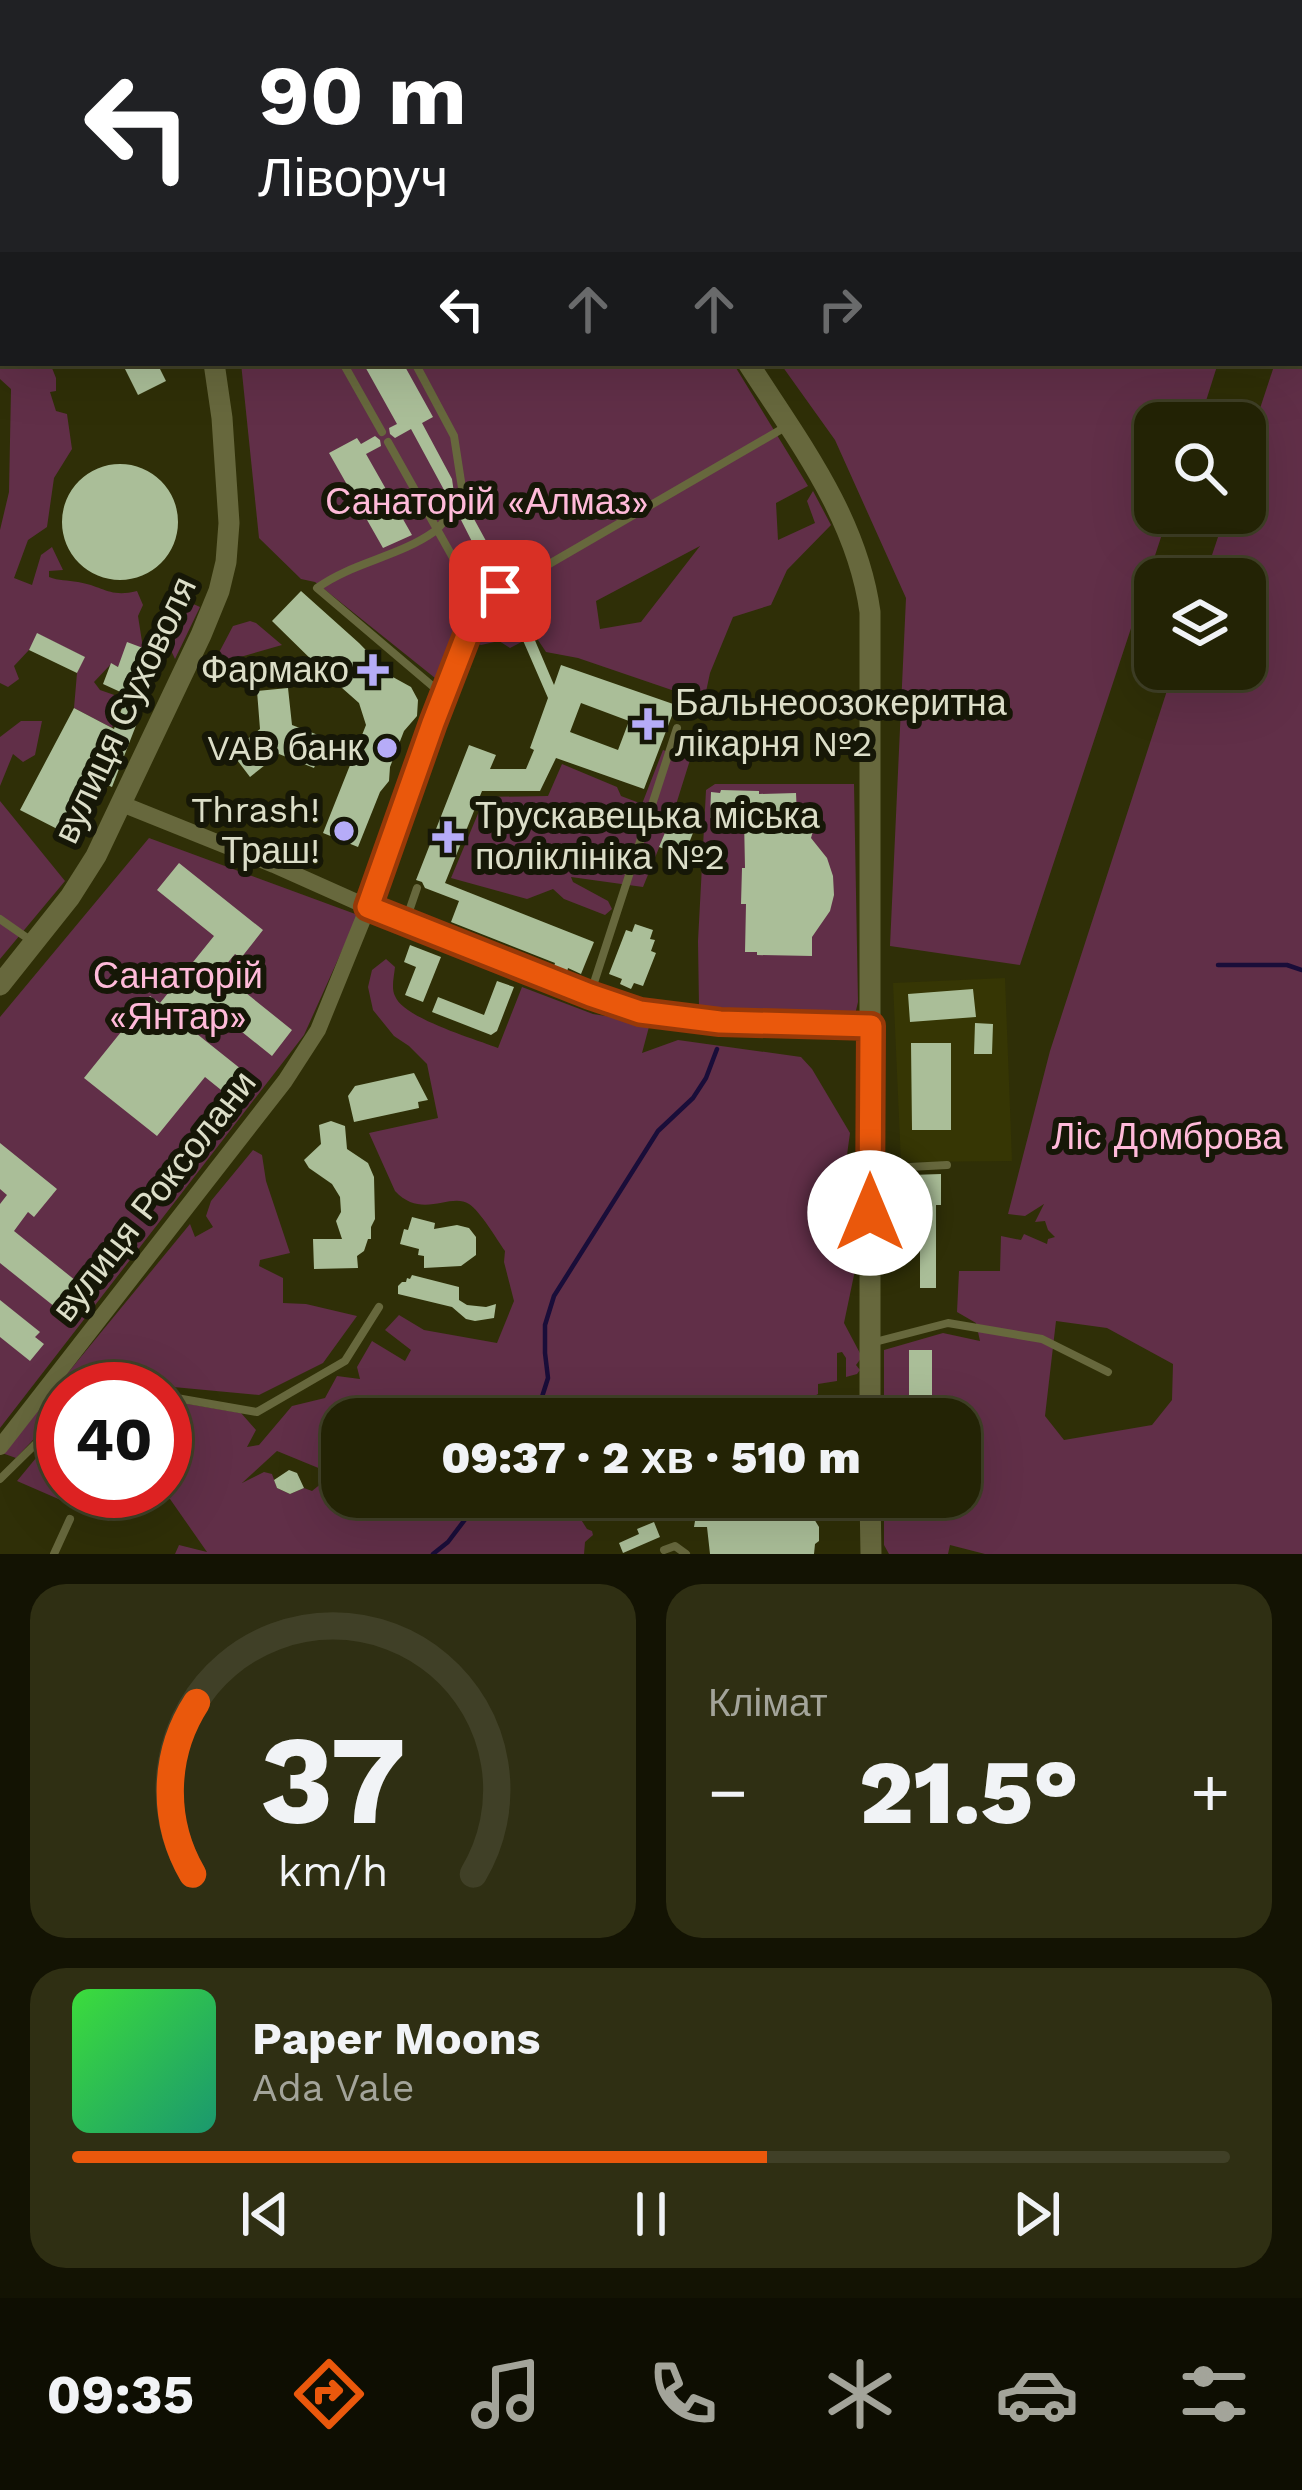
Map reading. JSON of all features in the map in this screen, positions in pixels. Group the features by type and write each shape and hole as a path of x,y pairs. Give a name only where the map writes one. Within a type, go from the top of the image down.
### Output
{"street":[{"name":"вулиця Суховоля","path":"0,985 82,878 122,804 219,591 229,523 214,366"},
{"path":"750,366 827,487 851,534 870,612 870,1398"},
{"path":"122,804 368,907 640,1012 675,1019 871,1026"},
{"name":"вулиця Роксолани","path":"0,1447 285,1081 318,1030 368,907"},
{"path":"870,1518 871,1554"}],"lane":[{"path":"345,366 479,604"},
{"path":"417,366 454,436 464,501"},
{"path":"513,585 788,425"},
{"path":"443,695 317,588 352,567 392,554 437,530 454,508"},
{"path":"368,907 479,604 500,591"},
{"path":"590,995 677,728"},
{"path":"406,921 417,888"},
{"path":"0,919 34,942"},
{"path":"870,1169 947,1165"},
{"path":"192,1401 257,1412 345,1361 379,1307"},
{"path":"870,1343 948,1323 1042,1339 1108,1372"},
{"path":"0,1479 36,1444"},
{"path":"54,1554 70,1519"},
{"path":"664,1550 675,1546 686,1554"}],"shaded area":[{"path":"1005,978 1012,1161 901,1162 893,983"}],"green space":[{"path":"0,366 51,366 56,391 50,392 56,411 67,414 72,449 54,478 47,527 28,540 14,578 32,585 41,555 52,547 63,570 49,571 49,577 113,592 137,591 143,605 138,616 143,648 131,672 111,664 94,682 100,690 123,698 112,728 74,708 77,673 84,657 38,634 14,666 19,679 8,687 0,683 0,530 9,492 11,389 0,379"},
{"name":"Санаторій «Алмаз»","path":"241,366 735,366 808,486 776,503 778,540 815,523 807,501 813,491 831,525 787,570 771,605 733,617 704,701 578,658 546,652 539,633 510,648 499,641 481,645 459,638 440,682 315,582 301,579 259,538","holes":["700,546 641,622 600,629 596,601"]},
{"path":"782,366 1217,366 1206,402 1134,402 1134,534 1162,534 1154,558 1134,558 1134,619 1020,965 890,946 906,598 835,440"},
{"name":"Ліс Домброва","path":"1274,366 1302,366 1302,1554 985,1554 950,1545 948,1554 889,1554 884,1545 884,1518 981,1518 981,1398 884,1398 884,1350 943,1333 980,1341 976,1323 957,1312 959,1271 1000,1271 1001,1236 1021,1240 1024,1234 1047,1244 1055,1237 1045,1221 1035,1222 1044,1204 1025,1216 1008,1214 1050,1051 1167,690 1266,690 1266,558 1211,558 1219,534 1266,534 1266,402 1262,402","holes":["1056,1321 1107,1328 1173,1364 1172,1400 1152,1425 1064,1440 1045,1416"]},
{"path":"171,598 200,607 175,659 156,618"},
{"path":"250,621 282,645 223,662 212,683 204,681 233,626"},
{"path":"21,721 42,721 35,755 23,762 13,754 0,786 0,737"},
{"path":"663,750 690,760 643,887 571,877 608,901 612,909 605,915 564,899 553,889 527,899 451,878 485,797 548,796 562,764 617,787 621,796 642,804"},
{"path":"715,784 854,784 858,1002 854,1019 695,1019 706,790"},
{"path":"0,801 65,881 0,959"},
{"name":"Санаторій «Янтар»","path":"149,838 358,915 304,1035 51,1362 36,1362 36,1381 0,1428 0,1017"},
{"path":"386,959 395,967 395,996 411,1012 498,1048 522,987 593,1014 650,1023 642,1053 678,1040 801,1057 850,1133 841,1199 859,1251 844,1323 862,1357 857,1374 846,1377 842,1352 837,1353 837,1381 818,1384 818,1394 811,1398 325,1398 337,1376 360,1379 357,1367 372,1341 405,1361 411,1350 385,1330 399,1315 424,1330 497,1343 514,1301 505,1251 469,1204 415,1204 395,1191 369,1133 438,1118 427,1064 373,1010 368,987 372,970"},
{"path":"253,1150 262,1155 290,1253 260,1260 259,1266 283,1278 283,1303 357,1316 323,1363 259,1395 192,1389 192,1362 77,1362 190,1224 195,1237 213,1227 206,1216 211,1201"},
{"path":"321,1399 321,1469 277,1451 242,1483 264,1472 272,1474 277,1488 290,1494 304,1488 312,1491 321,1484 321,1518 580,1518 593,1535 585,1542 584,1554 175,1554 179,1545 207,1552 183,1518 192,1518 192,1405 241,1413 256,1430 247,1447 259,1445 292,1406"},
{"path":"36,1412 36,1437 16,1458 2,1453"},
{"path":"36,1458 36,1489 17,1481"}],"building":[{"path":"124,366 158,366 166,381 138,395"},
{"path":"365,366 405,366 433,417 422,423 452,479 455,500 450,501 411,429 395,438 390,434 389,428 397,424"},
{"path":"375,436 381,446 366,454 412,535 383,548 329,453 357,438 361,444"},
{"path":"120,464 142,469 161,481 173,500 178,522 173,544 161,563 142,575 120,580 98,575 79,563 67,544 62,522 67,500 79,481 98,469"},
{"path":"468,508 510,577 505,584 494,585 459,516"},
{"path":"301,591 391,676 411,687 418,700 417,716 404,731 389,781 358,847 323,833 366,725 359,703 272,621"},
{"path":"525,617 554,685 561,665 676,705 644,789 556,758 540,791 482,791 445,883 594,942 581,974 451,922 459,901 416,880 469,745 496,755 490,769 526,769 534,750 530,748 548,698 515,622","holes":["581,703 629,721 618,750 570,732"]},
{"path":"37,633 85,657 77,673 29,650"},
{"path":"127,642 143,648 134,673 153,682 112,787 100,782 71,836 20,810 74,708 114,729 127,695 103,684 111,663 118,667"},
{"path":"288,688 292,725 326,738 314,768 279,754 250,777 231,752 260,729 257,691"},
{"path":"711,792 796,793 797,816 813,831 811,838 827,858 833,876 830,911 812,937 812,956 745,952 746,904 741,904 744,818 710,818"},
{"path":"674,811 698,820 684,856 659,847"},
{"path":"179,863 263,930 241,958 235,954 220,972 292,1030 272,1056 211,1007 192,1030 246,1073 242,1078 250,1085 236,1102 205,1077 157,1136 84,1078 150,996 160,1003 214,936 157,890"},
{"path":"635,924 653,930 651,951 656,953 643,986 634,983 631,989 609,974 626,930 632,932"},
{"path":"410,945 441,957 423,1002 405,995 416,967 404,962"},
{"path":"497,981 514,987 497,1031 491,1035 432,1012 438,997 484,1015"},
{"path":"973,989 976,1017 910,1022 908,994"},
{"path":"975,1023 993,1024 992,1054 974,1054"},
{"path":"911,1043 951,1043 951,1130 912,1130"},
{"path":"414,1073 428,1100 418,1102 419,1108 354,1122 348,1096 355,1086"},
{"path":"331,1121 345,1126 347,1149 368,1163 374,1177 375,1219 371,1239 357,1256 358,1268 314,1269 313,1239 342,1239 336,1221 340,1197 304,1160 321,1144 319,1125"},
{"path":"0,1143 57,1189 34,1217 28,1212 14,1231 86,1289 65,1315 0,1263 0,1204 7,1195 0,1189"},
{"path":"941,1174 941,1205 936,1205 936,1288 920,1288 920,1205 911,1205 911,1175"},
{"path":"412,1217 435,1223 434,1229 469,1228 476,1237 476,1255 461,1266 424,1268 419,1249 400,1244"},
{"path":"412,1275 459,1287 459,1300 467,1305 496,1304 494,1318 466,1319 452,1307 398,1294 398,1286"},
{"path":"0,1300 40,1332 35,1337 44,1344 30,1361 0,1337"},
{"path":"909,1350 932,1350 932,1398 909,1398"},
{"path":"289,1470 297,1473 304,1488 290,1494 277,1488 274,1480"},
{"path":"696,1518 813,1518 819,1541 814,1554 710,1554 707,1527 694,1527"},
{"path":"654,1522 660,1537 623,1553 619,1543"}],"waterway":[{"path":"1218,965 1287,965 1302,970"},
{"path":"542,1398 548,1378 545,1325 554,1296 658,1131 693,1098 717,1049"},
{"path":"433,1554 466,1518"}],"place":[{"name":"Фармако","path":"373,670"},
{"name":"Бальнеоозокеритна лікарня №2","path":"648,724"},
{"name":"VAB банк","path":"387,748"},
{"name":"Thrash! Траш!","path":"344,831"},
{"name":"Трускавецька міська поліклініка №2","path":"448,837"}],"route":[{"path":"500,591 479,604 368,907 640,1012 720,1022 871,1026 870,1213"}]}
